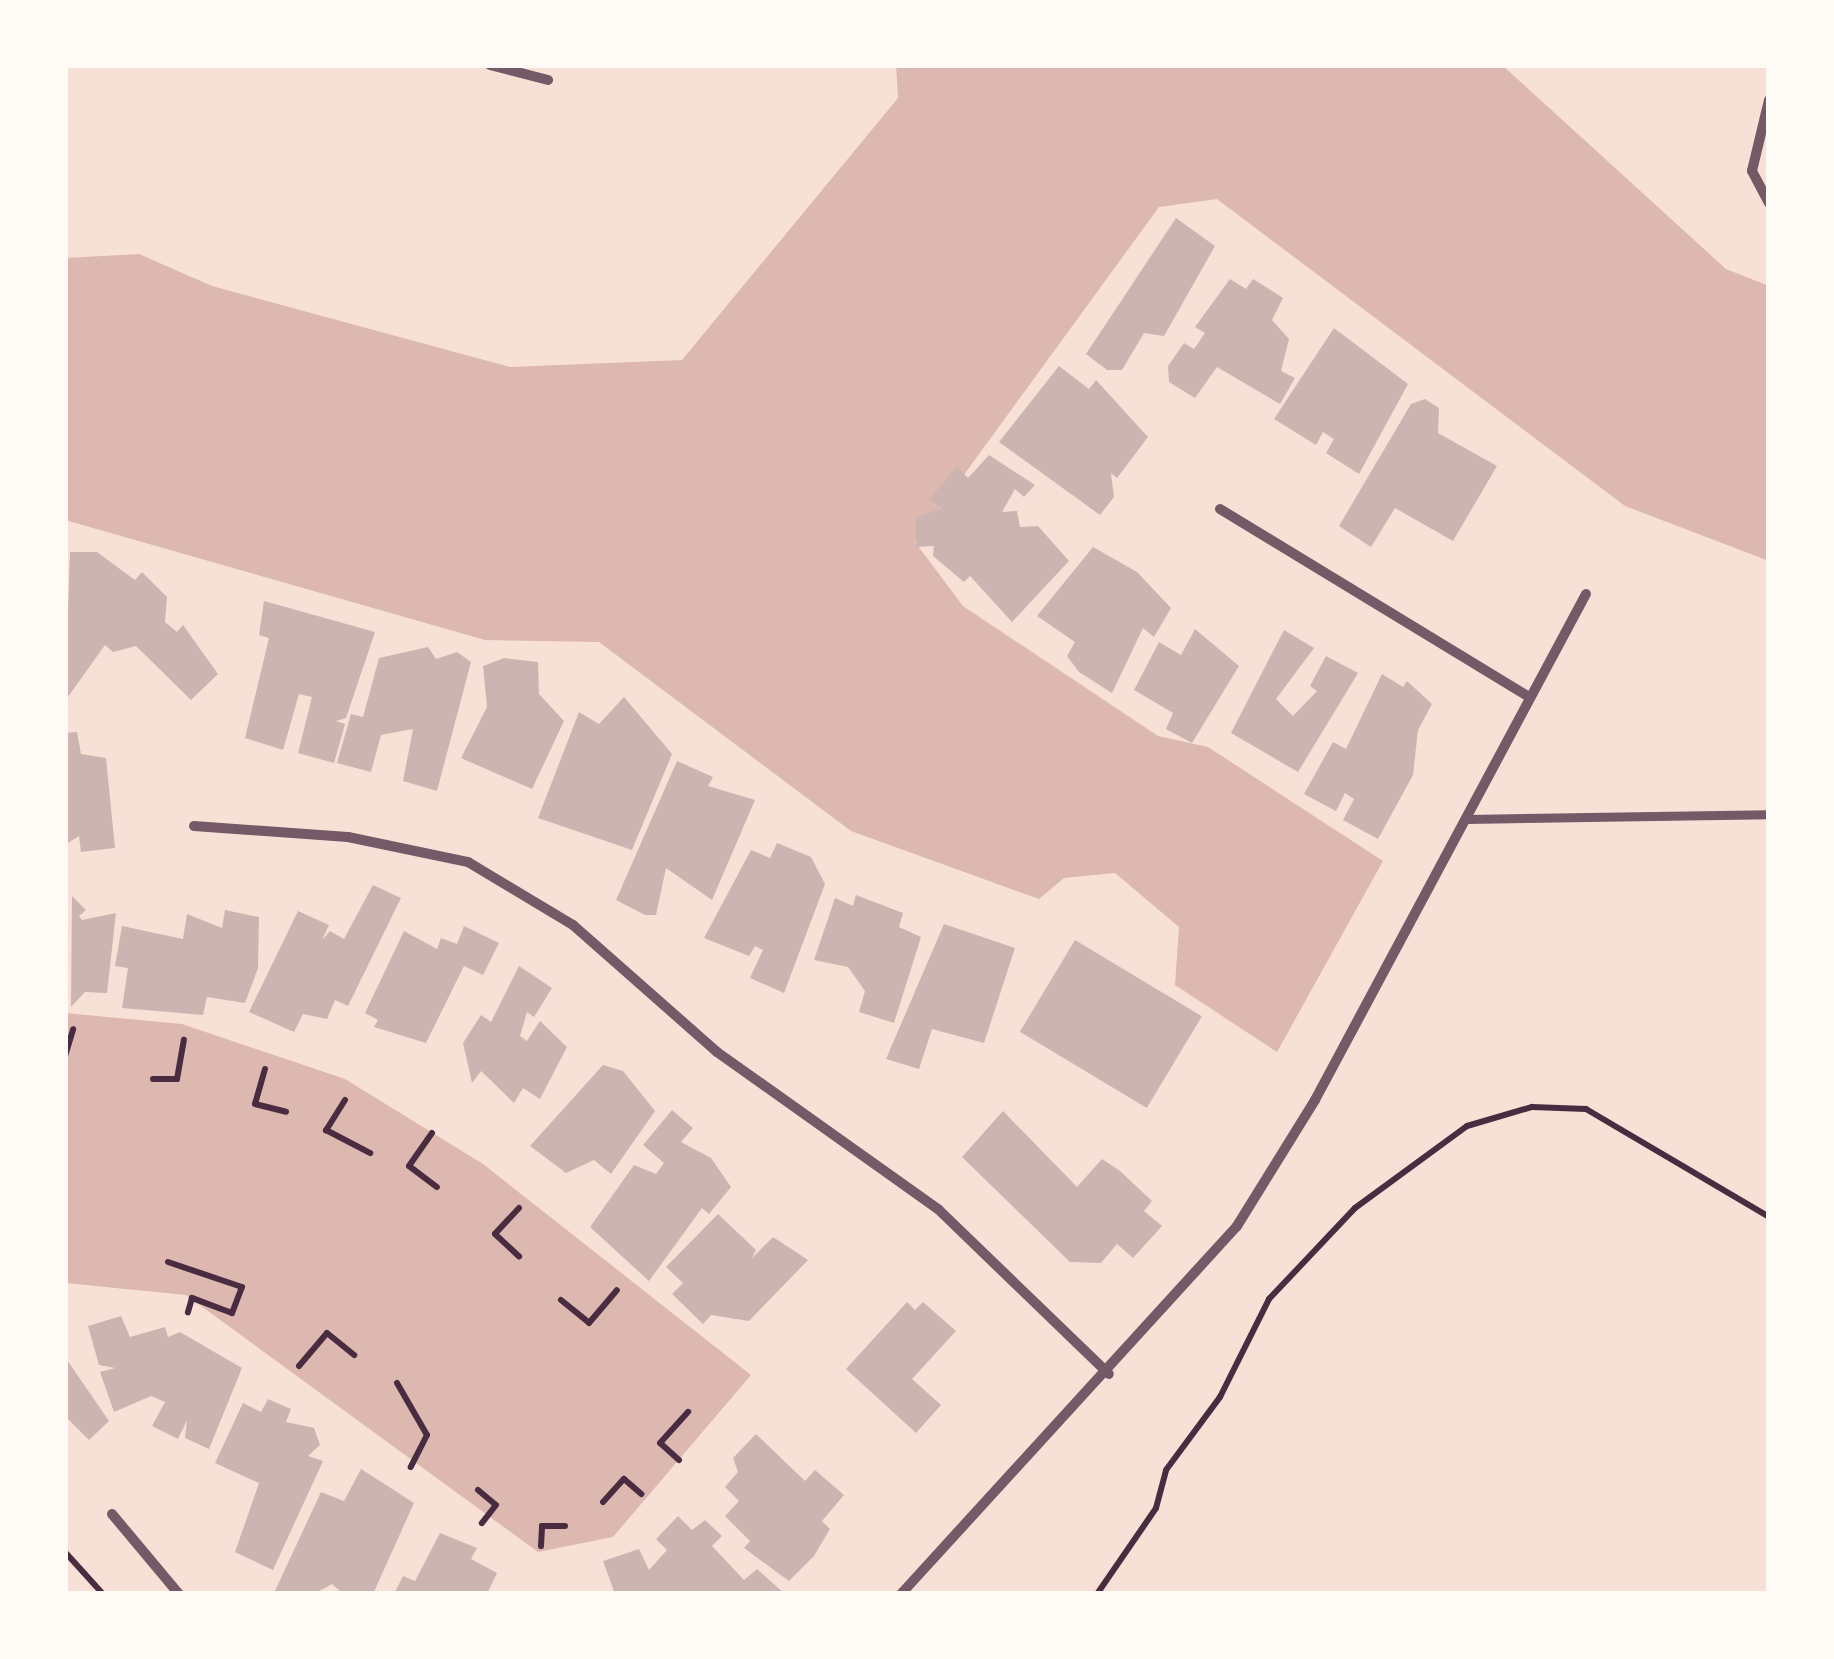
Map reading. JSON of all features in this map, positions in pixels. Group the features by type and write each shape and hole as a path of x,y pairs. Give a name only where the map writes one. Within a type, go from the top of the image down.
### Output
{"street":[{"path":"490,65 548,80"},
{"path":"1769,100 1752,171 1769,203"},
{"path":"1220,509 1526,695"},
{"path":"900,1594 1110,1374 1237,1226 1467,819 1526,695 1586,594"},
{"path":"1467,819 1769,814"},
{"path":"194,826 348,836 468,862 573,925 717,1052 939,1210 1110,1374"},
{"path":"112,1514 179,1594"}],"path":[{"path":"65,1056 73,1030"},
{"path":"153,1079 176,1079 184,1040"},
{"path":"265,1070 255,1104 286,1112"},
{"path":"345,1100 326,1130 370,1153"},
{"path":"1097,1594 1156,1508 1166,1470 1220,1398 1269,1299 1355,1208 1468,1126 1532,1106 1586,1109 1769,1218"},
{"path":"432,1133 409,1166 437,1187"},
{"path":"518,1208 494,1234 519,1256"},
{"path":"168,1262 242,1287 232,1313 192,1298 188,1312"},
{"path":"562,1300 589,1323 618,1290"},
{"path":"299,1366 327,1332 354,1355"},
{"path":"397,1383 428,1435 411,1467"},
{"path":"678,1460 660,1442 688,1412"},
{"path":"603,1502 624,1479 641,1494"},
{"path":"478,1490 496,1506 482,1523"},
{"path":"540,1546 542,1526 564,1526"},
{"path":"65,1552 103,1594"}],"shaded area":[{"path":"896,65 1502,65 1726,269 1769,286 1769,561 1625,506 1217,199 1159,207 915,542 963,606 1158,736 1208,747 1383,861 1277,1052 1175,985 1179,927 1115,873 1064,878 1039,899 851,831 599,642 485,640 65,520 65,258 139,254 212,286 510,367 682,360 898,98"},
{"path":"65,1013 182,1024 345,1079 483,1164 751,1375 613,1537 538,1552 186,1295 65,1283"}],"building":[{"path":"1176,218 1215,246 1164,336 1144,333 1122,370 1107,370 1086,354"},
{"path":"1230,279 1246,289 1253,279 1283,298 1272,320 1289,339 1281,371 1295,378 1280,404 1217,367 1195,398 1169,382 1168,366 1184,343 1194,349 1205,333 1195,327"},
{"path":"1334,328 1408,384 1359,474 1326,453 1334,439 1323,432 1316,445 1274,419"},
{"path":"1059,366 1089,389 1096,380 1148,437 1117,478 1111,473 1114,497 1100,515 999,442"},
{"path":"1425,399 1439,408 1438,433 1497,466 1453,541 1395,508 1371,547 1339,526 1411,404"},
{"path":"989,455 1035,485 1024,497 1015,489 1002,512 1017,511 1020,527 1038,526 1069,561 1012,622 970,576 964,582 933,556 934,546 916,547 916,518 941,508 930,499 957,466 968,478"},
{"path":"1093,547 1137,572 1171,608 1154,637 1143,628 1112,693 1079,672 1067,656 1075,642 1037,616"},
{"path":"70,552 97,552 135,580 142,572 167,597 165,622 177,632 183,625 218,674 191,700 136,646 113,652 105,645 65,701"},
{"path":"264,601 375,632 346,718 336,721 345,724 334,763 298,753 312,697 299,694 283,750 245,738 269,638 259,635"},
{"path":"1195,629 1239,666 1192,743 1166,729 1173,713 1134,690 1159,642 1181,655"},
{"path":"1284,630 1314,648 1276,699 1293,716 1317,691 1310,686 1326,656 1358,673 1298,772 1231,733"},
{"path":"428,647 436,659 457,652 471,662 437,791 403,781 413,729 381,735 371,772 337,763 351,714 363,717 379,658"},
{"path":"504,658 538,662 539,694 564,721 532,789 461,758 487,707 483,666"},
{"path":"1382,674 1403,687 1407,681 1432,704 1418,730 1413,775 1378,839 1343,820 1354,799 1345,793 1336,811 1304,794 1333,742 1346,749"},
{"path":"624,697 672,754 632,850 538,818 579,712 599,724"},
{"path":"77,732 81,754 106,758 115,848 81,852 79,836 65,845 65,733"},
{"path":"677,761 713,777 708,786 755,800 712,900 666,868 656,915 645,915 616,900"},
{"path":"777,843 811,857 825,884 784,993 750,978 763,950 755,946 749,956 704,938 751,850 770,858"},
{"path":"373,885 401,898 348,1006 335,1000 327,1019 303,1014 294,1032 249,1012 298,911 329,925 322,940 330,931 344,939"},
{"path":"856,895 903,913 899,927 921,937 894,1023 859,1012 865,991 848,967 814,960 835,898 853,906"},
{"path":"72,896 86,910 79,916 82,920 116,913 107,993 85,992 71,1007"},
{"path":"225,910 259,917 258,968 245,1003 207,997 203,1015 122,1008 128,968 115,966 122,926 183,939 187,914 222,928"},
{"path":"944,924 1015,948 984,1043 932,1029 919,1069 886,1059"},
{"path":"464,926 499,943 483,975 464,966 426,1043 374,1027 378,1020 365,1013 404,931 437,949 441,938 457,944"},
{"path":"1075,940 1202,1016 1147,1108 1020,1032"},
{"path":"519,966 552,988 534,1017 527,1012 520,1036 527,1041 540,1021 567,1047 540,1099 523,1088 514,1103 481,1071 472,1083 463,1043 481,1015 491,1022"},
{"path":"603,1065 623,1071 655,1111 611,1174 594,1160 566,1173 530,1146"},
{"path":"672,1110 693,1128 681,1142 711,1158 731,1187 709,1214 702,1208 649,1281 590,1227 634,1165 656,1174 664,1163 643,1145"},
{"path":"1003,1111 1077,1187 1102,1159 1152,1201 1144,1211 1162,1226 1133,1258 1117,1244 1101,1263 1070,1262 962,1157"},
{"path":"718,1214 756,1250 752,1258 773,1237 808,1260 749,1321 711,1315 703,1324 672,1294 683,1283 666,1267"},
{"path":"907,1302 915,1310 923,1302 956,1331 912,1379 941,1405 916,1433 846,1369"},
{"path":"121,1316 130,1337 165,1327 168,1337 180,1332 242,1368 209,1449 185,1438 187,1420 178,1439 152,1426 165,1402 151,1396 114,1412 100,1372 115,1368 99,1365 88,1326"},
{"path":"65,1357 109,1421 89,1440 65,1416"},
{"path":"268,1399 291,1409 286,1422 314,1428 320,1445 308,1456 323,1461 273,1570 235,1552 259,1483 215,1463 243,1403 261,1412"},
{"path":"756,1434 805,1481 815,1470 844,1495 822,1521 830,1529 814,1556 789,1581 744,1548 750,1541 725,1516 739,1501 725,1487 738,1472 733,1458"},
{"path":"361,1469 414,1503 373,1594 343,1594 332,1584 314,1594 274,1593 321,1492 344,1501"},
{"path":"678,1516 692,1530 705,1520 722,1536 712,1546 744,1580 757,1569 785,1594 615,1594 603,1561 639,1549 649,1570 667,1550 656,1539"},
{"path":"440,1533 477,1548 471,1559 497,1573 487,1594 394,1594 403,1576 415,1581"}]}
